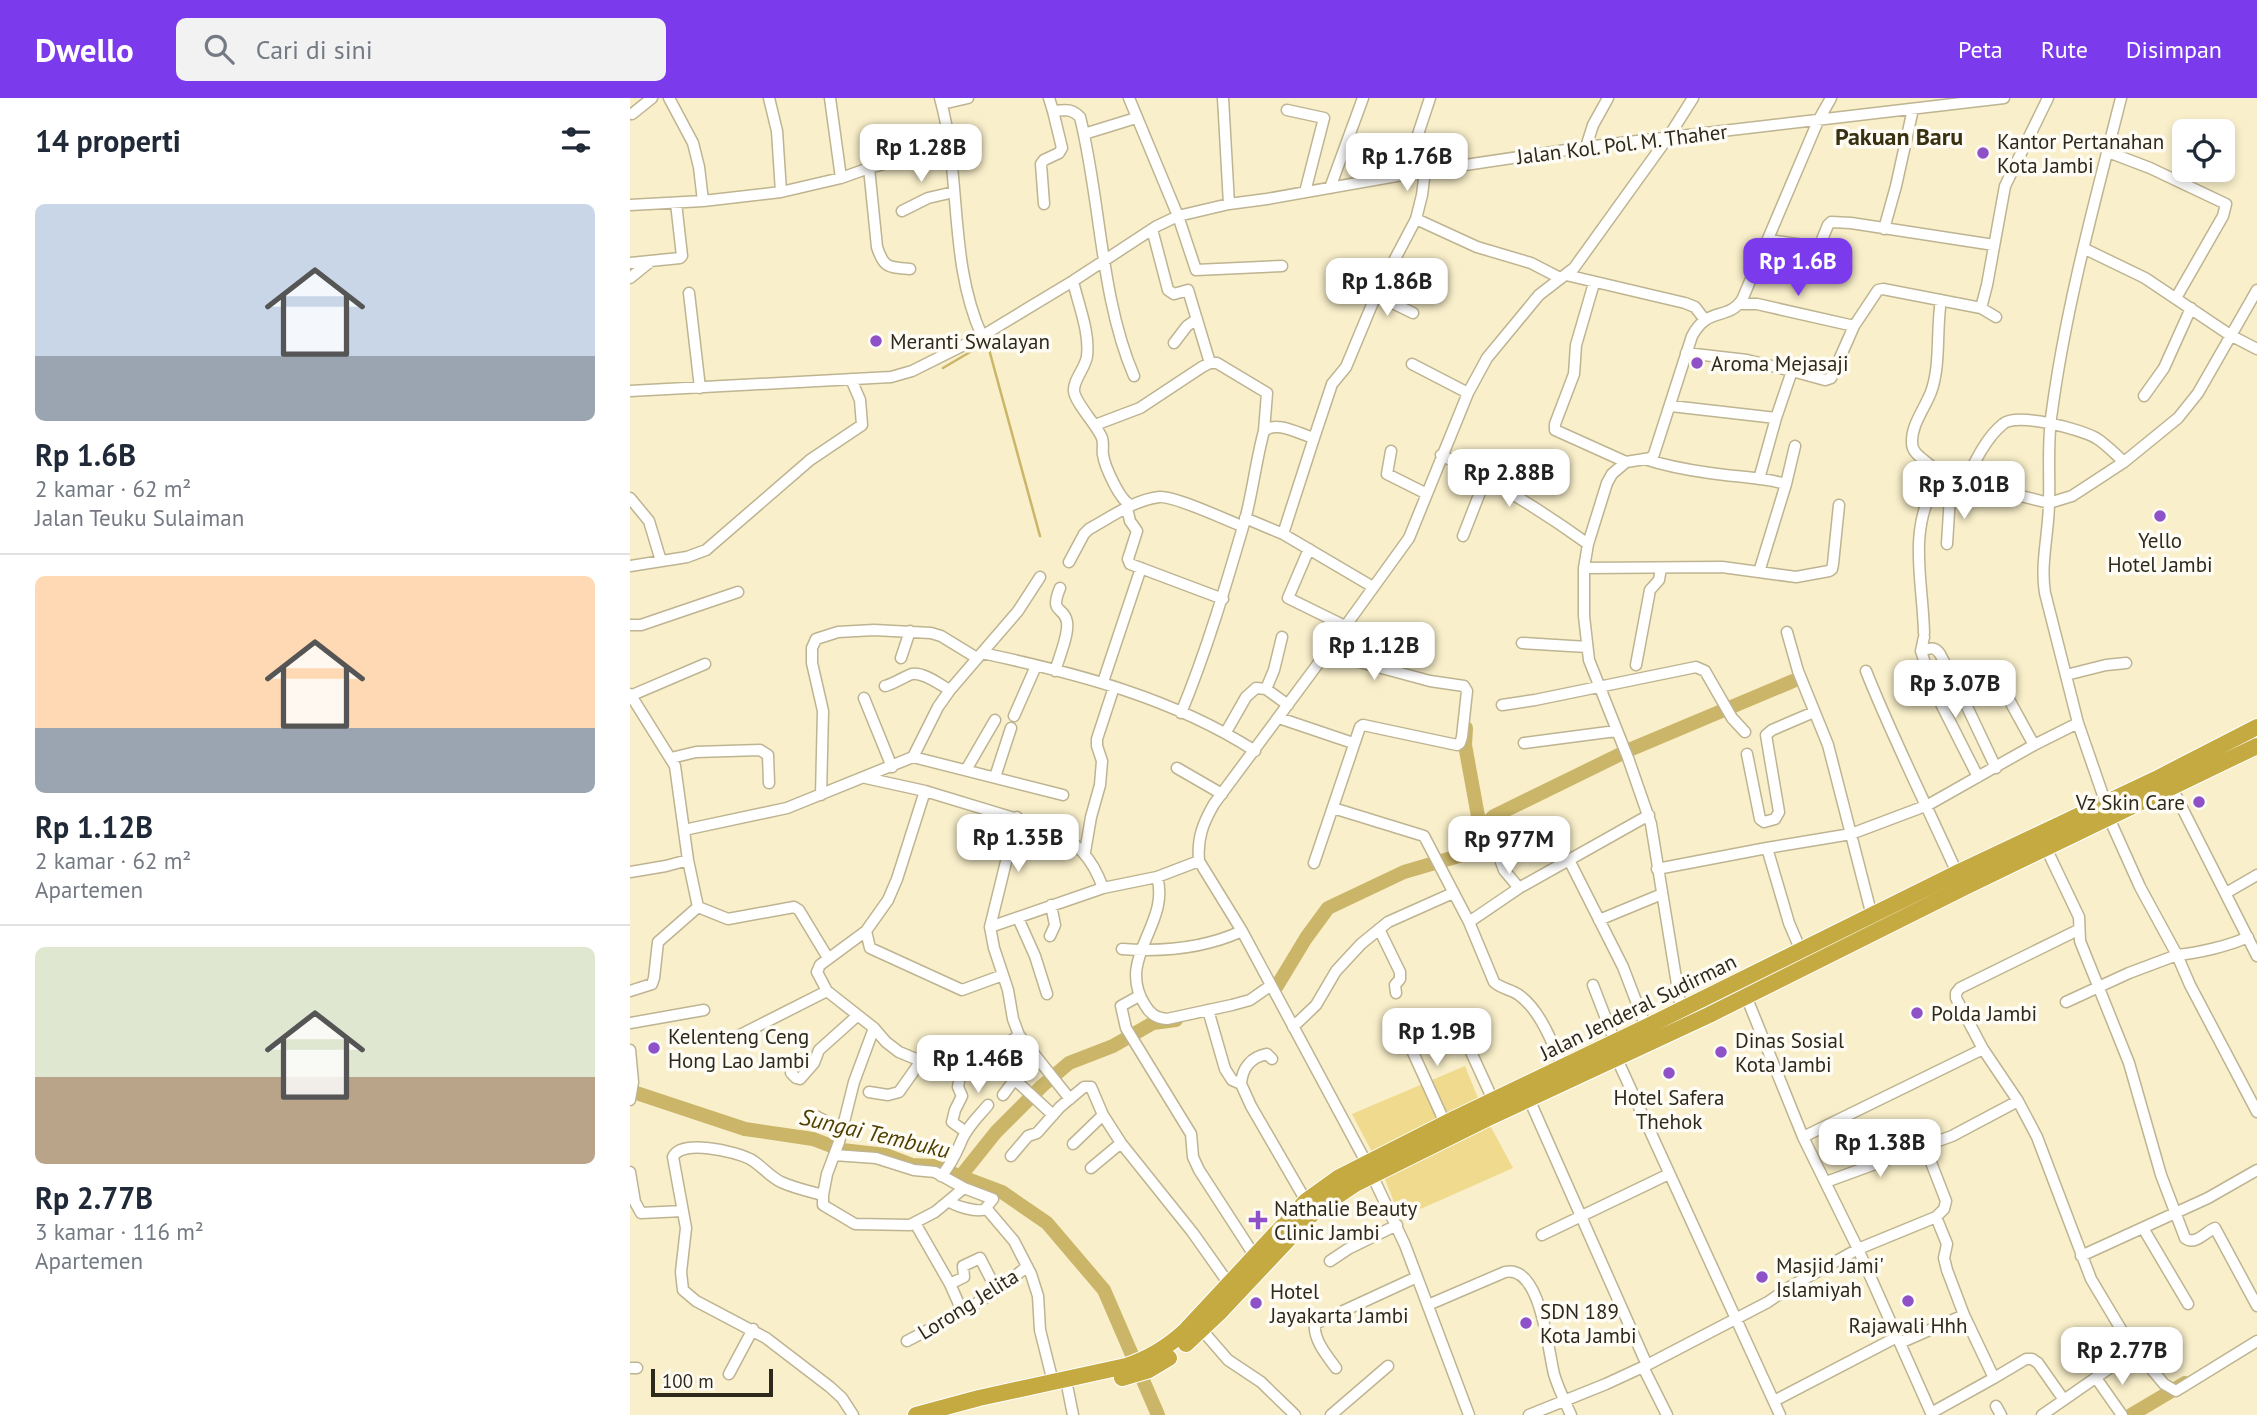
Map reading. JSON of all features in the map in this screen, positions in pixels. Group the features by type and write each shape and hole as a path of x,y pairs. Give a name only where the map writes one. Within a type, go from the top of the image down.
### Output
{"highway":[{"name":"Jalan Jenderal Sudirman","path":"953,1415 1127,1371 1174,1355 1202,1330 1229,1284 1254,1255 1306,1201 1338,1178 1369,1169 1455,1124 1493,1100 1563,1067 1616,1050 1746,996 1801,951 1883,917 1957,873 2046,848 2257,727"},
{"name":"Jalan Jenderal Sudirman","path":"1455,1124 1529,1099 1616,1050 1646,1027 1681,1009 1782,969 1883,917 2107,811 2172,788 2257,746"},
{"name":"Jalan Jenderal Sudirman","path":"1148,1364 1215,1309 1315,1211 1369,1169"},
{"name":"Jalan Jenderal Sudirman","path":"916,1415 953,1404 1060,1386"}],"street":[{"path":"632,114 652,98"},
{"path":"669,98 696,153 703,201"},
{"path":"769,98 777,131 781,192"},
{"path":"830,98 841,178"},
{"path":"968,98 941,101 949,147 965,290 982,336"},
{"path":"1044,204 1041,164 1059,153 1062,148 1049,98"},
{"path":"1129,98 1178,216 1196,270 1282,266"},
{"path":"1223,98 1229,204"},
{"path":"1330,188 1363,98"},
{"path":"1405,174 1430,98"},
{"path":"1587,147 1593,125 1608,98"},
{"path":"1469,1415 1397,1225 1242,931 1199,861 1202,826 1222,794 1409,538 1425,493 1468,393 1488,358 1539,295 1574,268 1669,136 1693,98"},
{"path":"1681,1009 1649,815 1589,660 1584,568 1588,544 1609,478 1626,462 1651,458 1671,406 1692,336 1698,326 1712,315 1734,309 1740,304 1830,98"},
{"name":"Jalan Kol. Pol. M. Thaher","path":"630,391 891,377 912,371 982,336 1152,229 1178,216 1229,204 1587,147 2004,98"},
{"path":"1981,308 2005,186 2048,98"},
{"path":"2121,98 2085,249 2050,423 2049,503 2043,582 2078,723 2107,811 2140,887 2257,1112"},
{"path":"1054,111 1068,109 1080,117 1121,339 1134,376"},
{"path":"1884,229 1913,109"},
{"path":"1287,110 1324,118 1305,192"},
{"path":"1084,134 1136,118"},
{"path":"630,205 703,201 781,192 949,147"},
{"path":"2108,152 2150,168 2226,204 2223,216 2176,298"},
{"path":"869,168 877,247 881,258 891,268 911,269"},
{"path":"1283,534 1329,391 1336,377 1346,367 1376,295 1416,219 1425,171"},
{"path":"902,211 928,198 954,192"},
{"path":"630,263 682,256 677,203"},
{"path":"1416,219 1477,247 1531,263 1563,277 1685,303 1695,307 1705,320"},
{"path":"1769,240 1816,247 1820,245 1831,222 1994,245"},
{"path":"1152,229 1168,290 1174,294 1188,290 1210,363"},
{"path":"2085,249 2145,278 2257,349"},
{"path":"630,278 651,261"},
{"path":"1073,281 1088,354 1074,391 1102,440 1102,453 1109,475 1129,507 1130,521 1137,531 1128,562 1223,598"},
{"path":"1594,283 1576,345 1574,374 1555,430 1626,462"},
{"path":"1686,353 1747,360 1829,379 1854,326 1867,304 1881,289 1981,308 1996,317"},
{"path":"1934,487 1938,493 1954,497 1996,493 2049,503 2072,496 2124,462 2165,430 2189,405 2257,290"},
{"path":"690,293 699,388"},
{"path":"1376,295 1413,313"},
{"path":"1941,300 1933,384 1912,439 1914,451 1933,470 1934,487 1926,503 1918,539 1924,635 1922,651 1934,690 1979,777"},
{"path":"1740,304 1757,304 1854,326"},
{"path":"2144,396 2164,368 2192,308"},
{"path":"1174,343 1187,326 1197,319"},
{"path":"1095,425 1140,408 1210,363 1230,369 1267,393 1264,431 1244,522 1223,598 1181,713"},
{"path":"1412,364 1468,393"},
{"path":"1759,479 1792,371"},
{"path":"630,566 687,557 706,550 810,460 862,425 860,400 851,379"},
{"path":"1671,406 1776,418"},
{"path":"1947,544 1954,497 1986,444 2004,422 2013,419 2050,423 2096,438 2124,462"},
{"path":"1264,431 1268,427 1278,426 1314,438"},
{"path":"1759,572 1796,446"},
{"path":"1391,451 1387,474 1425,493"},
{"path":"1441,455 1486,477 1550,516 1588,544"},
{"path":"1645,459 1709,473 1786,484"},
{"path":"1463,536 1486,477"},
{"path":"1069,562 1089,529 1129,507 1165,497 1283,534 1373,587"},
{"path":"630,498 649,521 661,561"},
{"path":"1584,568 1722,567 1796,577 1830,570 1839,505"},
{"path":"1309,549 1288,598 1345,626"},
{"path":"1103,682 1141,568"},
{"path":"1636,665 1650,590 1659,580 1661,568"},
{"path":"684,830 774,812 866,778 913,757 938,707 1018,611 1040,577"},
{"path":"1055,671 1068,625 1066,617 1057,610 1060,588"},
{"path":"630,625 641,625 738,592"},
{"path":"901,658 910,631"},
{"path":"821,795 824,729 823,711 812,663 813,643 816,639 838,632 910,631 941,636 980,655 1103,682 1226,732 1255,751"},
{"path":"1787,632 1798,671 1828,745 1851,834 1883,917"},
{"path":"1266,689 1275,670 1282,637"},
{"path":"1522,643 1587,647"},
{"path":"1922,651 1935,649 1940,654 1996,768"},
{"path":"1314,863 1360,727 1363,725 1459,744 1467,689 1464,686 1430,681 1326,653"},
{"path":"2066,674 2126,663"},
{"path":"698,907 688,860 677,775 671,758 630,695 705,664"},
{"path":"1014,716 1035,666"},
{"path":"1502,705 1696,667 1705,671 1732,718 1745,732"},
{"path":"1866,671 1957,873"},
{"path":"885,686 911,674 919,674 950,690"},
{"path":"1085,852 1100,785 1102,761 1097,739 1114,687"},
{"path":"1226,732 1251,691 1256,688 1266,689 1288,705"},
{"path":"2007,696 2034,746"},
{"path":"864,698 892,767"},
{"path":"1747,754 1760,819 1764,822 1776,818 1779,812 1766,735 1814,712"},
{"path":"1279,718 1353,743"},
{"path":"967,770 995,720"},
{"path":"1657,869 1851,834 1928,805 2078,723"},
{"path":"995,777 1011,728"},
{"path":"1524,743 1616,731"},
{"path":"671,758 704,751 765,751 768,755 769,783"},
{"path":"913,757 1063,794"},
{"path":"1177,768 1222,794"},
{"path":"866,778 925,791 1017,817 1065,836 1085,852 1103,888"},
{"path":"2172,788 2254,946"},
{"path":"925,791 888,900 866,931 828,958 817,972 827,991 874,1028 894,1049 929,1063 962,1065 976,1055 999,1050 1019,1035"},
{"path":"1333,808 1422,834 1426,838 1469,922 1494,982 1520,996 1532,1009 1563,1067"},
{"path":"1469,922 1519,888 1649,815"},
{"path":"1017,817 990,927 1019,1035 1070,1099"},
{"path":"1767,848 1789,923 1801,951"},
{"path":"2046,848 2079,917 2080,941 2129,1063 2174,1214 2185,1238 2193,1241 2215,1228 2252,1284 2257,1306"},
{"path":"630,872 688,860"},
{"path":"1569,860 1623,967 1646,1027"},
{"path":"990,927 1103,888 1157,877 1199,861"},
{"path":"1502,862 1504,870 1519,888"},
{"path":"2225,893 2257,875"},
{"path":"1157,877 1160,885 1155,915 1135,965 1139,996 1150,1012 1163,1019 1209,1014 1250,999 1270,986"},
{"path":"1293,1027 1316,1005 1346,957 1379,929 1399,916 1453,892"},
{"path":"1599,920 1662,894"},
{"path":"1050,936 1055,925 1051,905"},
{"path":"698,907 728,919 794,907 799,910 828,958"},
{"path":"630,991 652,984 658,942 698,907"},
{"path":"1018,918 1035,956 1047,994"},
{"path":"1379,929 1400,972 1400,979 1395,985 1396,993"},
{"path":"2078,930 1958,991 1956,998 1983,1049 2018,1101 2046,1159 2091,1279 2128,1341 2170,1388 2199,1378 2257,1341"},
{"path":"866,931 870,948 956,988 969,989 1003,975"},
{"path":"1122,949 1182,948 1242,931"},
{"path":"2066,1002 2177,955 2218,946 2254,946"},
{"path":"1593,985 1616,1050 1669,1174 1780,1415"},
{"path":"740,1035 827,991"},
{"path":"1139,996 1121,1006 1126,1028 1191,1134 1193,1157 1199,1170 1254,1255"},
{"path":"1746,996 1804,1137 1932,1414 2026,1359 2038,1363 2064,1400"},
{"path":"630,1023 704,1010"},
{"path":"1209,1014 1225,1069 1232,1080 1241,1084"},
{"path":"792,1073 800,1079 806,1074 820,1050 857,1016"},
{"path":"1455,1017 1493,1100"},
{"path":"1401,1026 1455,1124"},
{"path":"874,1028 854,1082 822,1195 824,1205 855,1224 910,1225 949,1201 964,1188"},
{"path":"1804,1137 1983,1049"},
{"path":"630,1050 633,1082 631,1097"},
{"path":"1032,1053 1013,1075 1053,1115"},
{"path":"1272,1059 1267,1055 1250,1061 1241,1076 1241,1084 1306,1201"},
{"path":"869,1092 888,1095 899,1092 920,1060"},
{"path":"962,1065 958,1087 962,1096 952,1122 966,1132"},
{"path":"1003,1095 1015,1079"},
{"path":"1011,1156 1028,1136 1037,1133 1070,1099 1089,1086 1121,1143 1193,1233 1229,1284"},
{"path":"1529,1099 1667,1415"},
{"path":"1826,1182 1952,1136 2018,1101"},
{"path":"944,1173 959,1150 966,1132 988,1105"},
{"path":"810,1113 842,1130"},
{"path":"1073,1144 1103,1115"},
{"path":"1091,1168 1121,1143"},
{"path":"1529,1415 1645,1366 1858,1249 1936,1217 1944,1209 1945,1201 1925,1147"},
{"path":"822,1195 778,1180 750,1159 714,1148 689,1148 676,1151 673,1157 686,1228 680,1283 683,1290 696,1301 753,1329 830,1387 842,1398 853,1415"},
{"path":"837,1149 914,1170 944,1173 964,1188 993,1199 981,1210 954,1206 949,1201"},
{"path":"2081,1255 2208,1198 2257,1170"},
{"path":"630,1172 635,1202 641,1213 683,1211"},
{"path":"1542,1235 1669,1174"},
{"path":"986,1208 1014,1241 1029,1270"},
{"path":"1936,1217 1947,1244 1944,1260 1964,1315 1994,1378"},
{"path":"915,1223 950,1284 962,1311"},
{"path":"1330,1261 1397,1225"},
{"path":"2143,1228 2188,1304"},
{"path":"950,1284 964,1277 963,1266 980,1258 997,1291"},
{"name":"Lorong Jelita","path":"907,1341 1029,1270 1038,1296 1038,1317 1060,1386 1073,1415"},
{"path":"1428,1305 1506,1272 1520,1273 1537,1301 1548,1337 1553,1369 1571,1415"},
{"path":"1336,1368 1322,1349 1314,1329 1315,1324 1417,1277"},
{"path":"1774,1401 1899,1340 1964,1315"},
{"path":"729,1374 753,1329"},
{"path":"1202,1330 1228,1360 1261,1382 1295,1415"},
{"path":"2042,1415 2121,1358 2128,1341"},
{"path":"1331,1415 1388,1366"},
{"path":"2096,1378 2122,1415"}],"shaded area":[{"path":"1465,1066 1486,1118 1513,1168 1400,1218 1382,1171 1352,1114"}],"waterway":[{"path":"943,368 987,342 1040,536"},
{"path":"1277,986 1328,908 1404,872 1462,855 1468,842 1494,816 1629,750 1793,681"},
{"path":"1466,728 1465,745 1480,827"},
{"path":"960,1177 996,1132 1069,1063 1113,1046 1153,1023 1176,1020"},
{"name":"Sungai Tembuku","path":"630,1091 745,1129 813,1139 842,1150 886,1155 912,1165 933,1166 1002,1192 1047,1223 1104,1290 1158,1415"},
{"name":"Sungai Tembuku","path":"2131,1415 2185,1383"}],"place":[{"name":"Kantor Pertanahan Kota Jambi","path":"1983,153"},
{"name":"Meranti Swalayan","path":"876,341"},
{"name":"Aroma Mejasaji","path":"1697,363"},
{"name":"Yello Hotel Jambi","path":"2160,516"},
{"name":"Vz Skin Care","path":"2199,802"},
{"name":"Polda Jambi","path":"1917,1013"},
{"name":"Kelenteng Ceng Hong Lao Jambi","path":"654,1048"},
{"name":"Dinas Sosial Kota Jambi","path":"1721,1052"},
{"name":"Hotel Safera Thehok","path":"1669,1073"},
{"name":"Nathalie Beauty Clinic Jambi","path":"1258,1220"},
{"name":"Masjid Jami' Islamiyah","path":"1762,1277"},
{"name":"Rajawali Hhh","path":"1908,1301"},
{"name":"Hotel Jayakarta Jambi","path":"1256,1303"},
{"name":"SDN 189 Kota Jambi","path":"1526,1323"}],"district":[{"name":"Pakuan Baru","path":"1899,136"}]}
